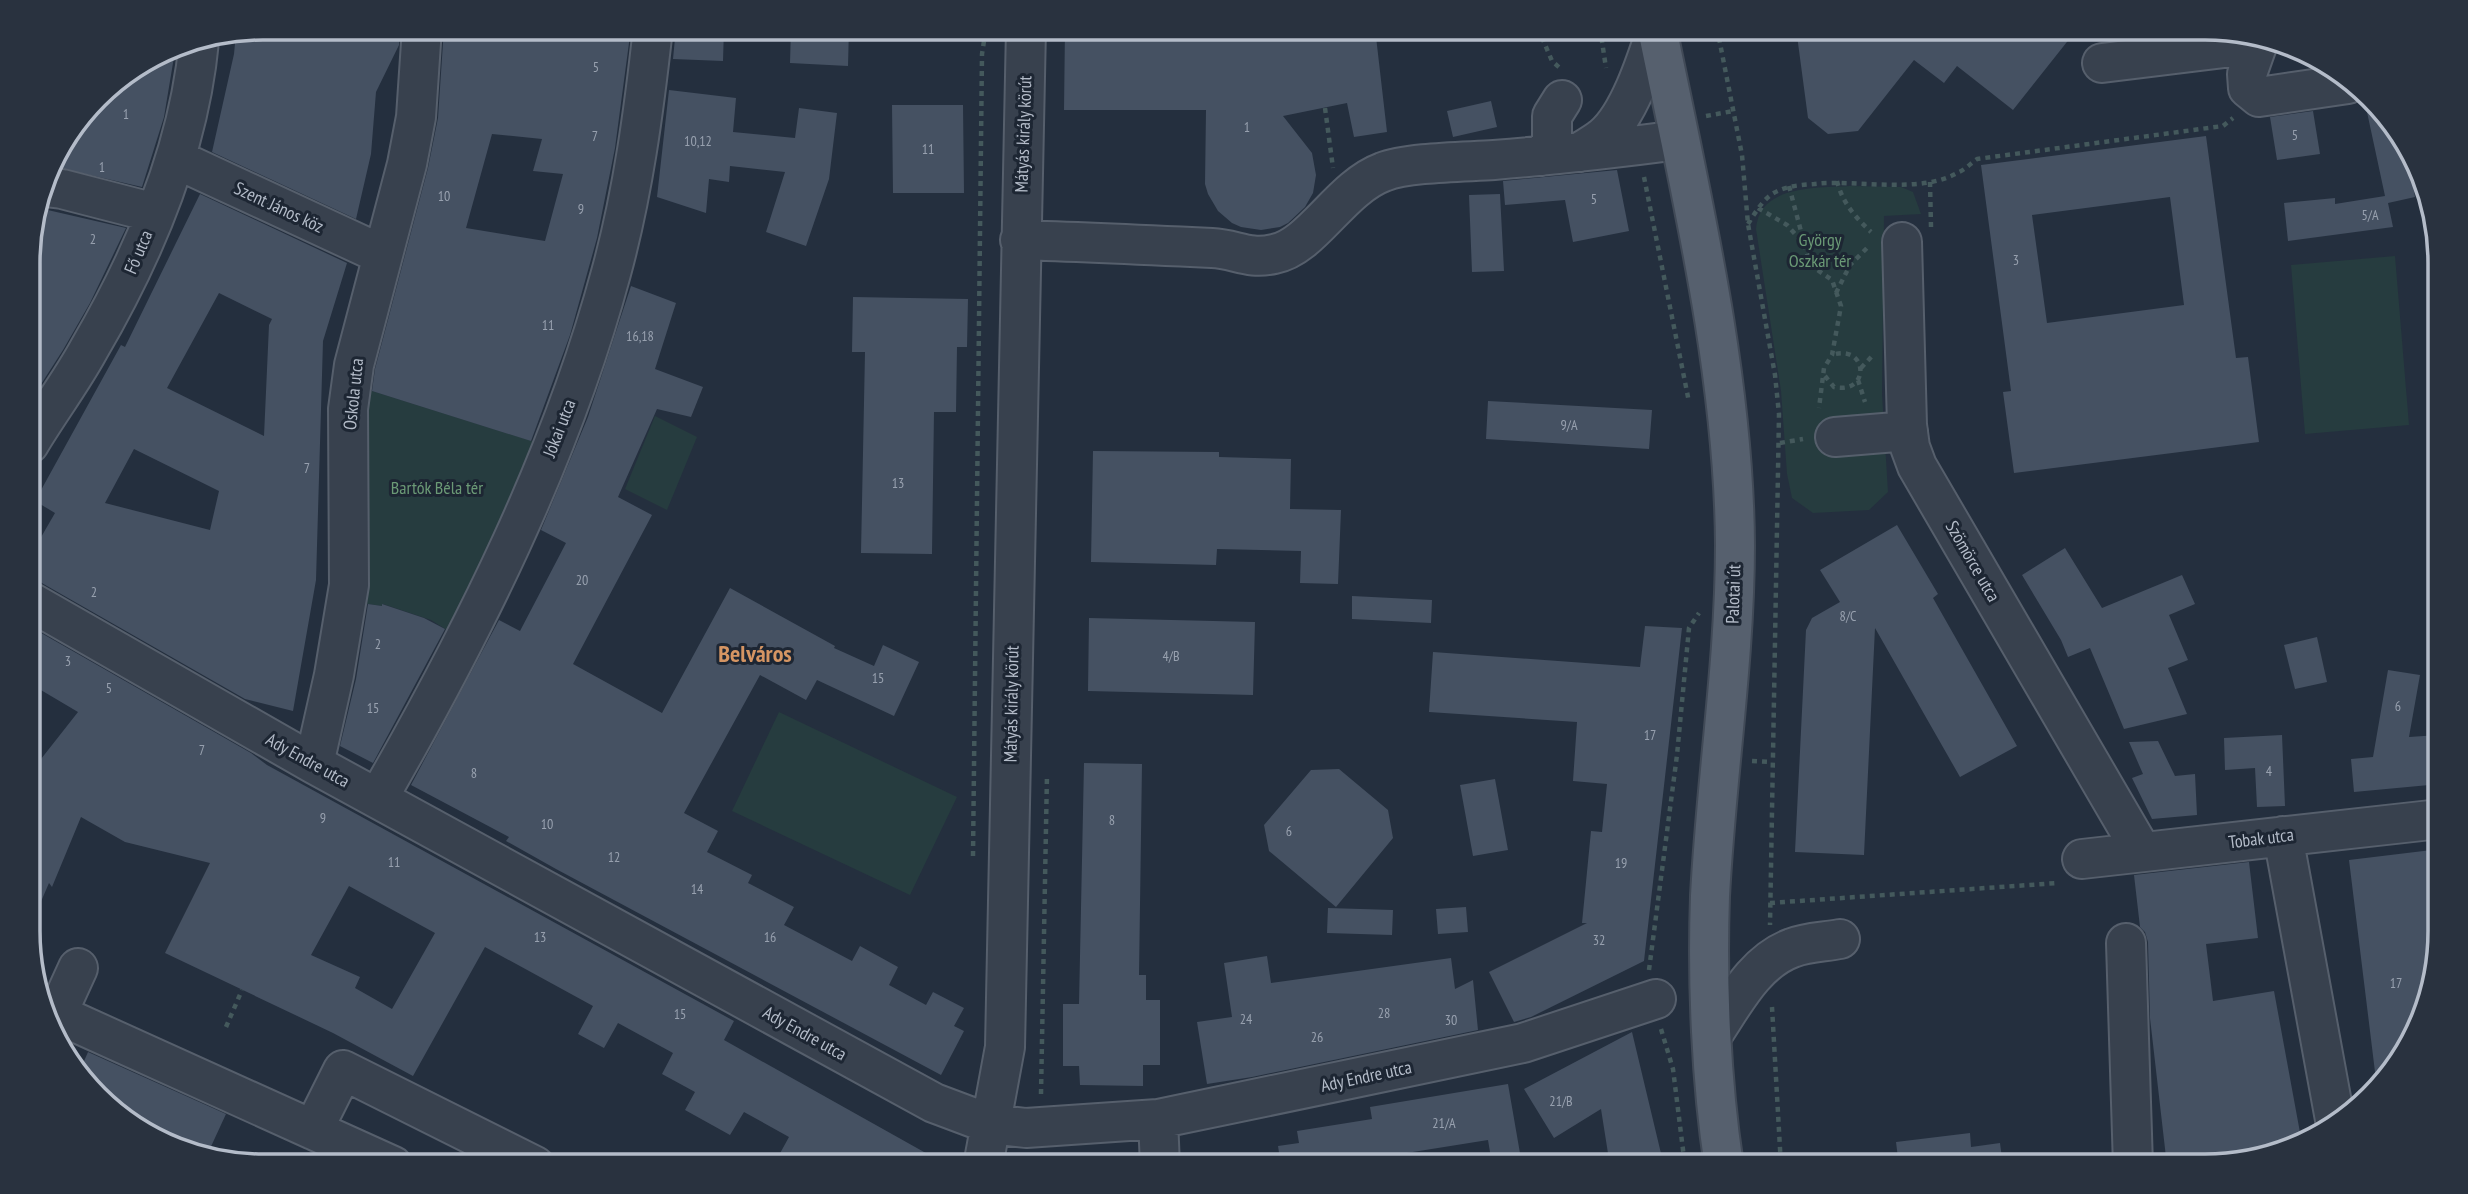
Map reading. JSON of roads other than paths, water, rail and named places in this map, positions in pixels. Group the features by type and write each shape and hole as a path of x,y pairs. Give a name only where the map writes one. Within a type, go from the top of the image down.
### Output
{"main road":[{"name":"Palotai út","path":"1659,40 1722,374 1732,479 1735,547 1731,639 1710,896 1709,955 1723,1153"}],"street":[{"path":"1580,152 1604,136 1615,124 1644,67 1653,40"},
{"name":"Oskola utca","path":"314,764 334,675 349,585 348,409 359,343 407,163 416,117 421,41"},
{"name":"Jókai utca","path":"378,798 424,718 516,534 584,361 611,272 630,193 652,41"},
{"name":"Mátyás király körút","path":"985,1154 1004,1047 1026,41"},
{"path":"2102,63 2243,44"},
{"path":"2256,47 2247,74 2248,88 2259,97 2340,85"},
{"name":"Fő utca","path":"41,426 89,351 131,271 150,211 176,159 196,76 198,50"},
{"path":"1541,156 1552,143 1552,116 1562,85"},
{"path":"1020,240 1216,248 1253,257 1277,254 1300,243 1344,198 1366,180 1385,171 1679,140"},
{"name":"Szent János köz","path":"176,159 383,255"},
{"path":"54,188 150,211"},
{"name":"Szömörce utca","path":"1905,239 1908,430 1910,447 1917,466 2142,852"},
{"path":"1821,428 1908,430"},
{"name":"Ady Endre utca","path":"40,608 314,764 934,1103 990,1125 1026,1128 1158,1119 1523,1043 1656,999"},
{"name":"Tobak utca","path":"2076,871 2142,852 2428,820"},
{"path":"2283,836 2334,1112"},
{"path":"1713,1034 1749,981 1769,961 1795,947 1840,939"},
{"path":"2126,943 2133,1153"},
{"path":"57,1015 78,968"},
{"path":"58,1018 366,1154"},
{"path":"313,1130 343,1070 511,1154"},
{"path":"1158,1119 1159,1154"}],"district":[{"name":"Belváros","path":"755,653"}],"park label":[{"name":"György Oszkár tér","path":"1820,249"},
{"name":"Bartók Béla tér","path":"437,487"}]}
